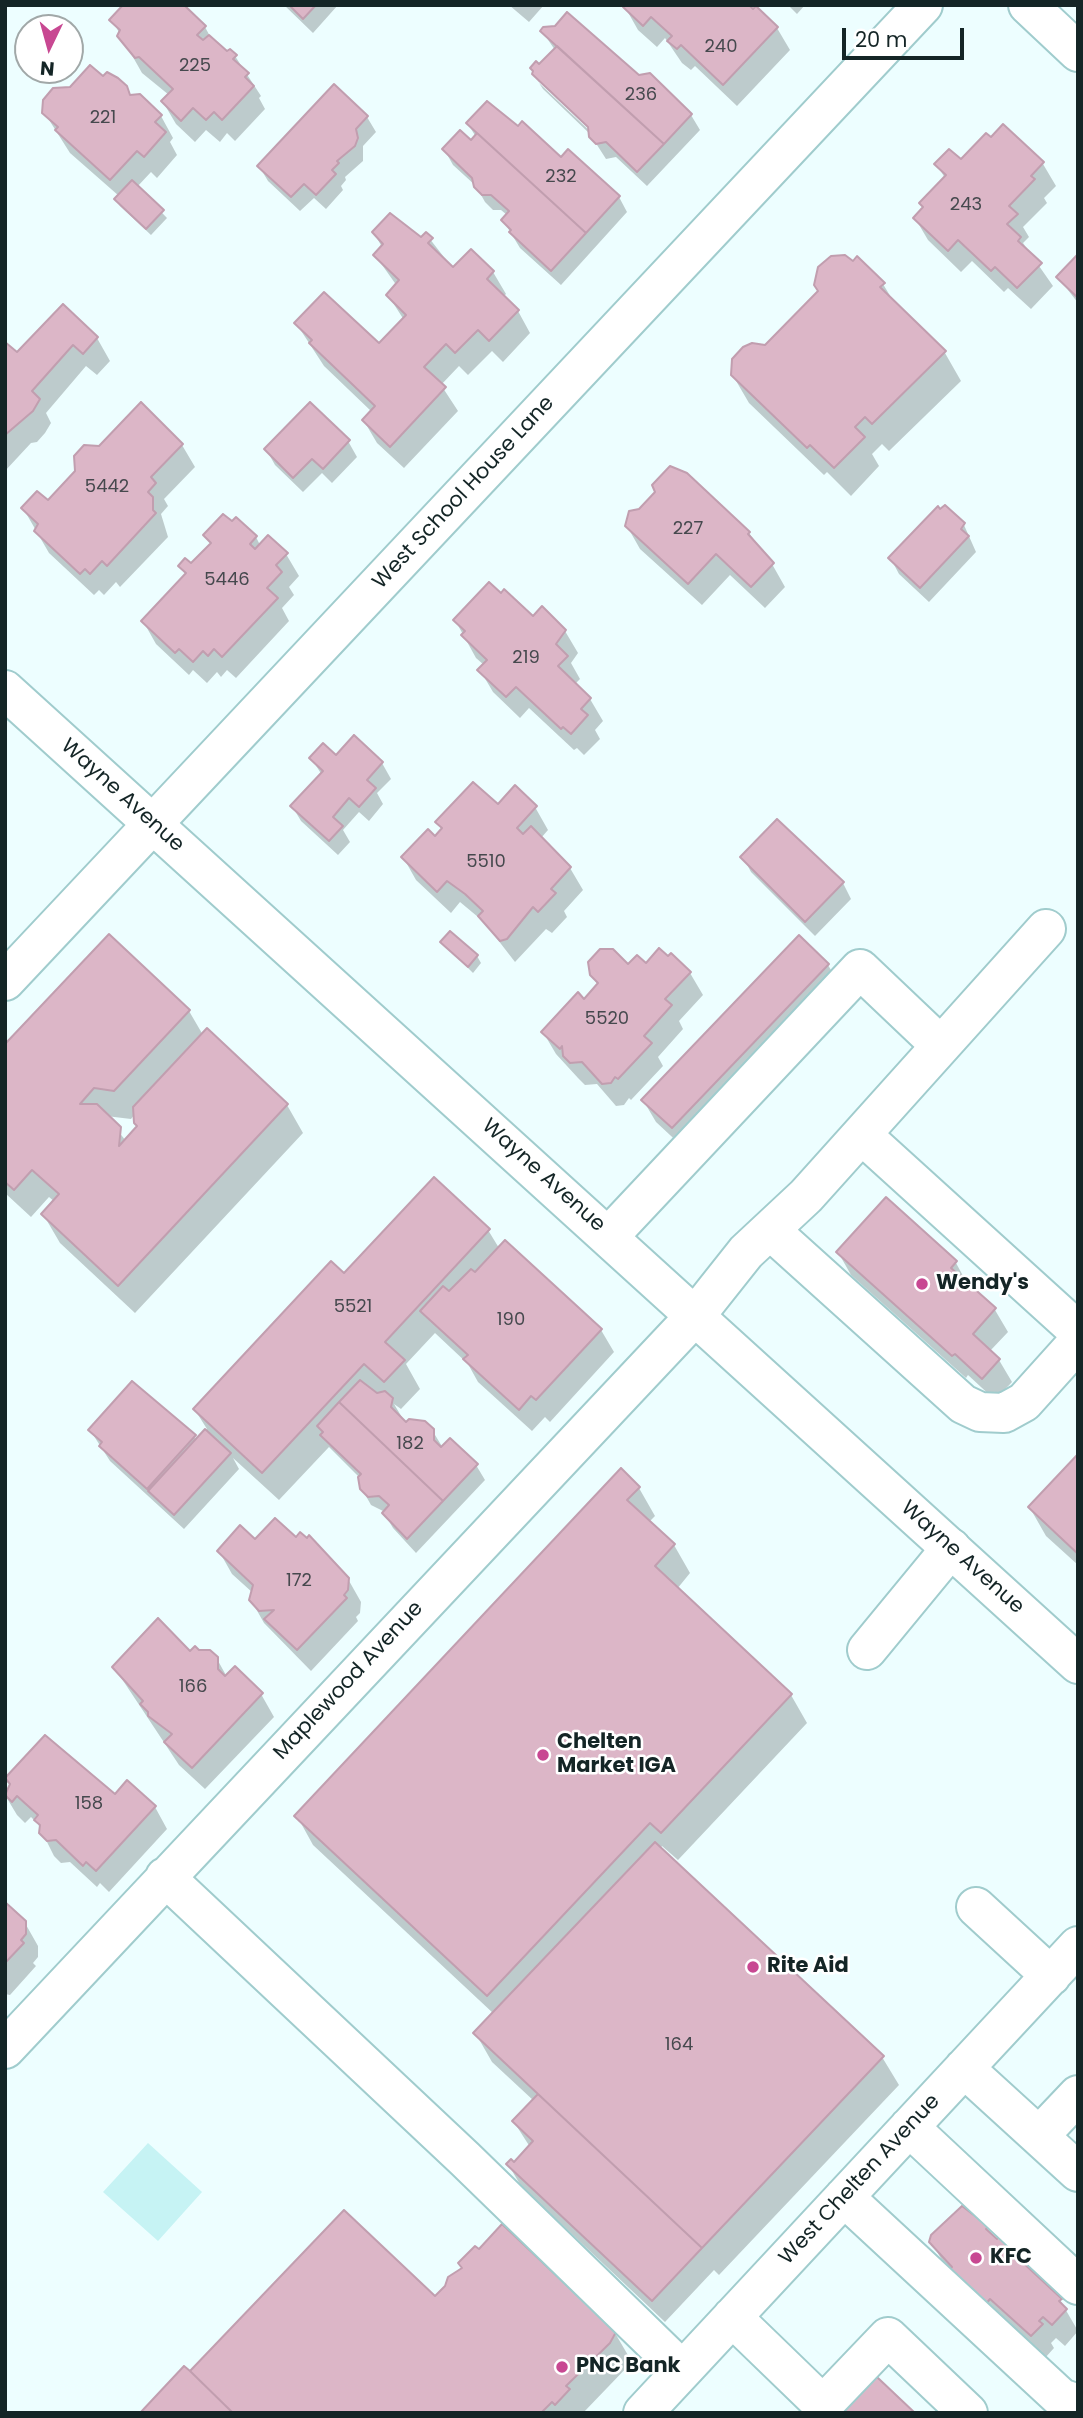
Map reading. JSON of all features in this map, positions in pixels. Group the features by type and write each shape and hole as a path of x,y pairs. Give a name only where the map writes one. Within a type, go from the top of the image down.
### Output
{"street":[{"name":"West School House Lane","path":"5,981 923,5"},
{"path":"1028,5 1078,52"},
{"name":"Wayne Avenue","path":"5,690 1078,1664"},
{"name":"Maplewood Avenue","path":"5,2049 695,1315 746,1252 771,1231 862,1135 1046,929"},
{"path":"609,1236 860,969 940,1045"},
{"path":"862,1135 1078,1331"},
{"path":"771,1231 963,1404 980,1412 1004,1413 1024,1402 1078,1342"},
{"path":"867,1650 951,1548"},
{"path":"165,1877 465,2159 682,2370"},
{"path":"976,1907 1051,1976"},
{"name":"West Chelten Avenue","path":"643,2413 1078,1946"},
{"path":"964,2068 1078,2172"},
{"path":"1040,2136 1078,2095"},
{"path":"909,2127 1078,2285"},
{"path":"844,2197 1061,2398 1078,2404"},
{"path":"732,2317 823,2405 888,2337 968,2413"}],"shaded area":[{"path":"148,2143 202,2192 158,2241 103,2192"}],"building":[{"path":"123,5 184,5 206,26 197,35 203,40 209,35 227,51 230,49 237,55 233,59 249,73 245,77 254,86 222,120 214,112 206,120 193,108 181,121 161,101 173,89 139,57 135,58 117,36 120,30 109,20"},
{"path":"289,5 316,5 303,19"},
{"path":"749,5 753,9 756,6 778,27 723,85 681,45 677,49 667,41 672,36 651,17 643,26 623,7"},
{"path":"567,12 639,75 650,73 692,114 664,144 540,31 543,27 555,26"},
{"path":"557,46 664,144 637,172 606,142 596,144 589,137 588,127 532,74 530,68 536,61 539,64"},
{"path":"90,65 103,76 107,72 118,78 127,86 130,95 140,94 162,115 155,122 166,132 144,157 137,151 110,180 55,130 58,127 42,113 43,100 53,88 84,84 84,72"},
{"path":"334,84 368,116 356,129 358,138 355,146 337,161 339,163 332,170 336,174 316,195 304,184 291,197 257,166"},
{"path":"487,101 518,126 522,121 561,157 568,149 620,196 586,233 466,123"},
{"path":"1003,124 1044,162 1031,176 1035,179 1009,206 1018,214 1007,224 1021,237 1018,241 1042,263 1017,288 995,267 991,271 958,240 948,251 913,218 923,207 919,203 946,175 934,164 949,149 961,159 986,133 991,137"},
{"path":"460,130 471,140 477,133 586,233 551,271 509,232 511,230 501,220 509,211 491,195 482,195 474,187 472,178 442,149"},
{"path":"132,180 164,210 146,229 114,199"},
{"path":"390,213 421,237 426,232 433,238 428,243 453,267 471,249 494,271 487,279 519,310 489,341 478,330 455,353 446,344 424,367 446,387 390,447 362,420 375,406 309,343 312,340 294,323 324,292 379,343 406,315 386,295 399,280 373,255 383,244 372,232"},
{"path":"1078,254 1078,298 1056,277"},
{"path":"845,255 853,261 857,256 885,283 880,287 946,351 872,424 865,417 855,427 865,437 834,468 810,445 807,448 731,375 732,359 743,347 752,343 765,345 818,291 814,285 818,267 831,256"},
{"path":"63,304 98,337 83,354 73,345 32,391 40,399 33,411 5,435 5,342 17,352"},
{"path":"141,402 183,444 151,477 156,483 148,492 153,497 153,510 156,513 107,566 102,561 90,574 85,569 80,574 34,531 38,524 21,508 37,491 48,500 75,471 74,456 84,445 99,446"},
{"path":"310,402 350,440 323,469 312,459 293,478 264,449"},
{"path":"670,466 687,473 750,532 748,534 774,563 751,587 716,554 688,584 625,526 629,511 639,509 655,492 652,485"},
{"path":"945,505 965,523 961,529 969,536 920,588 888,558 938,506 940,509"},
{"path":"223,514 232,521 236,517 257,536 250,544 255,549 268,535 288,553 276,565 282,572 267,588 278,598 222,657 214,649 208,656 203,651 193,662 179,649 175,653 141,621 186,573 178,566 185,558 191,563 211,543 203,535"},
{"path":"489,582 501,593 504,589 533,616 542,606 566,630 556,644 568,656 558,666 591,698 581,709 588,715 571,734 563,727 561,729 516,687 506,697 477,670 487,660 461,635 465,631 453,620"},
{"path":"354,735 383,762 367,780 376,788 359,807 349,798 333,817 343,826 329,841 290,806 323,771 309,758 323,743 336,755"},
{"path":"473,782 498,804 515,785 537,806 517,828 523,834 531,826 571,867 551,889 556,893 538,912 533,907 507,939 500,941 478,916 483,911 465,894 447,881 437,892 401,857 428,829 435,836 442,828 435,822"},
{"path":"777,819 844,882 805,922 740,857"},
{"path":"450,931 478,955 468,967 440,942"},
{"path":"109,934 190,1010 114,1091 94,1088 80,1104 97,1104 121,1127 119,1146 137,1126 134,1123 133,1107 207,1028 288,1104 118,1286 41,1214 59,1194 32,1170 14,1190 5,1182 5,1044"},
{"path":"799,935 829,964 672,1128 641,1100"},
{"path":"659,948 668,956 671,953 691,972 665,999 672,1005 644,1036 652,1043 618,1079 615,1077 611,1083 602,1084 582,1062 570,1063 563,1056 562,1046 560,1049 541,1032 578,992 584,999 598,983 590,975 588,962 600,949 613,949 628,964 637,955 646,963"},
{"path":"434,1177 490,1229 385,1342 405,1360 384,1382 364,1364 262,1473 193,1409 331,1261 344,1273"},
{"path":"886,1197 957,1261 951,1268 996,1308 973,1334 1000,1359 982,1379 955,1354 952,1356 836,1252"},
{"path":"505,1240 602,1329 536,1400 531,1396 519,1410 463,1359 468,1355 420,1311 443,1286 449,1291 471,1269 475,1272"},
{"path":"360,1380 377,1393 385,1391 393,1398 391,1407 406,1422 409,1419 425,1421 434,1429 434,1440 441,1447 450,1438 478,1464 443,1501 339,1402"},
{"path":"132,1381 196,1435 147,1489 99,1446 102,1442 88,1430"},
{"path":"339,1402 443,1501 407,1539 382,1513 389,1505 379,1496 368,1497 360,1489 358,1477 361,1474 320,1435 323,1432 317,1426"},
{"path":"205,1429 231,1453 174,1515 148,1491"},
{"path":"1078,1454 1078,1554 1028,1507"},
{"name":"Chelten Market IGA","path":"621,1468 640,1487 627,1500 675,1544 655,1566 792,1694 661,1833 650,1823 487,1996 294,1816"},
{"path":"275,1518 296,1537 300,1532 307,1538 309,1535 349,1578 348,1590 344,1595 347,1598 297,1650 264,1619 274,1610 259,1611 249,1600 253,1585 217,1551 240,1525 255,1539"},
{"path":"158,1618 190,1651 195,1646 199,1650 210,1650 218,1657 218,1669 225,1676 235,1666 263,1693 192,1768 164,1742 172,1734 148,1716 148,1712 140,1704 143,1701 112,1667"},
{"path":"45,1735 115,1794 127,1780 156,1806 96,1871 86,1862 83,1866 56,1840 47,1841 39,1833 40,1825 34,1820 38,1815 17,1796 12,1802 5,1795 10,1784 5,1778"},
{"path":"655,1842 884,2056 702,2248 473,2033"},
{"path":"5,1902 26,1921 26,1934 21,1940 24,1943 5,1963"},
{"path":"538,2094 702,2248 652,2301 506,2164 511,2159 514,2162 533,2141 512,2121"},
{"path":"962,2206 988,2226 986,2229 997,2239 1001,2234 1023,2255 1019,2259 1062,2299 1059,2301 1067,2309 1052,2325 1043,2317 1039,2321 1043,2324 1031,2336 990,2299 984,2306 948,2271 952,2267 929,2242 931,2235"},
{"path":"344,2210 435,2296 445,2286 448,2277 462,2268 458,2263 475,2246 479,2249 502,2224 616,2332 610,2343 566,2386 570,2389 555,2405 552,2402 541,2413 233,2413 190,2371"},
{"path":"184,2366 190,2371 233,2413 140,2413"},
{"path":"875,2377 878,2378 915,2413 840,2413"}],"place":[{"name":"Wendy's","path":"922,1284"},
{"name":"Chelten Market IGA","path":"543,1755"},
{"name":"Rite Aid","path":"753,1967"},
{"name":"KFC","path":"976,2258"},
{"name":"PNC Bank","path":"562,2367"}]}
